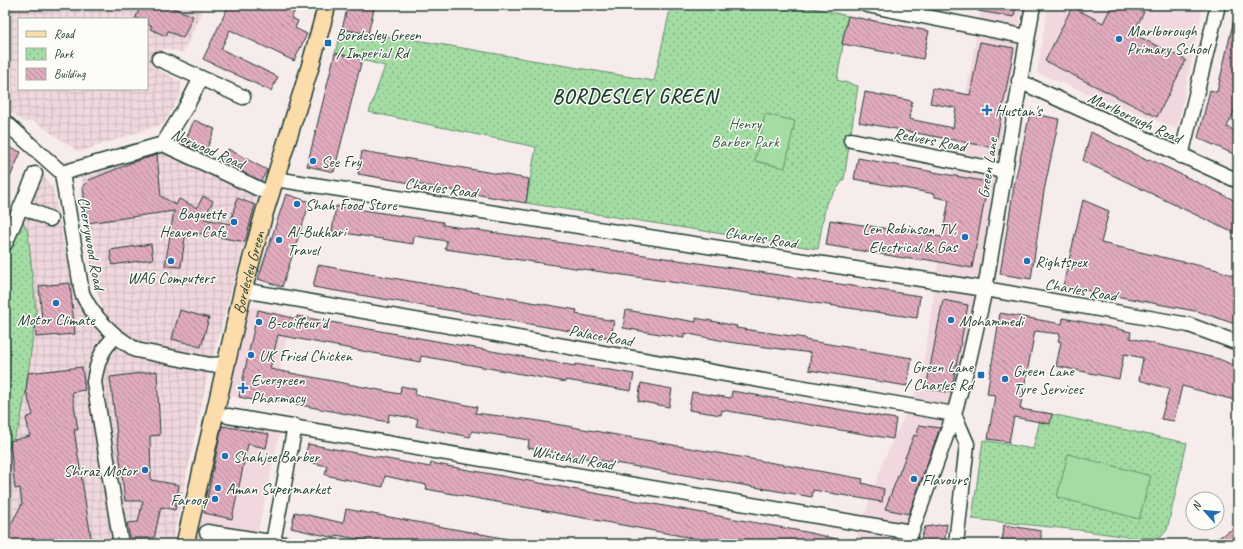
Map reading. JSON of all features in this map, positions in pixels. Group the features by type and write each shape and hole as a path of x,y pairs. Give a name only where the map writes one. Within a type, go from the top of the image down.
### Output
{"main road":[{"name":"Bordesley Green","path":"185,544 243,290 272,186 327,5"}],"street":[{"path":"867,5 1027,37"},
{"name":"Green Lane","path":"954,414 985,289 1033,5"},
{"path":"1181,156 1218,5"},
{"path":"159,59 243,97"},
{"path":"163,144 186,107 201,78"},
{"name":"Marlborough Road","path":"1019,81 1238,182"},
{"path":"5,122 62,172"},
{"name":"Redvers Road","path":"851,140 1004,171"},
{"name":"Norwood Road","path":"62,172 163,144 272,186"},
{"name":"Cherrywood Road","path":"62,172 82,293 88,308 100,322 116,336 136,350 210,365 225,364"},
{"path":"5,244 35,174"},
{"name":"Charles Road","path":"272,186 985,289 1189,325 1238,343"},
{"path":"21,206 50,219"},
{"name":"Palace Road","path":"243,290 954,414"},
{"path":"116,336 110,341 97,362 94,382 121,544"},
{"path":"909,538 954,414"},
{"path":"954,414 967,444 956,544"},
{"name":"Whitehall Road","path":"228,416 295,426 909,538"},
{"path":"207,532 279,543 295,426"}],"shaded area":[{"path":"5,5 187,5 202,12 183,52 163,49 154,67 181,82 180,96 163,124 79,152 34,121 24,122 5,108"},
{"path":"982,5 998,5 1022,9 975,298 946,429 900,544 854,544 884,460 921,380 951,176"},
{"name":"Marlborough Primary School","path":"1048,5 1203,5 1177,129 1037,73"},
{"path":"164,149 258,194 207,378 172,544 5,544 5,455 19,427 26,391 36,311 28,232 21,218 43,174 53,189 70,273 82,310 102,308 91,269 80,191 83,177"},
{"path":"248,306 292,315 272,403 228,396"},
{"path":"218,419 280,432 255,544 192,544"}],"green space":[{"name":"Henry Barber Park","path":"671,5 800,5 848,16 837,80 858,86 844,179 826,203 818,249 526,203 536,147 369,112 385,66 335,53 342,29 410,39 654,81"},
{"path":"765,114 795,121 785,168 755,161"},
{"path":"21,218 28,232 36,311 26,391 19,427 5,455 5,260"},
{"path":"1042,412 1187,443 1167,530 1161,537 1135,538 1079,530 972,519 983,440 1033,449"},
{"path":"1068,454 1151,476 1139,519 1057,497"}],"building":[{"path":"141,5 166,5 193,16 183,38 168,31 166,36 150,29 152,26 148,24 148,18 135,18"},
{"path":"229,5 298,5 291,18 298,21 295,28 307,34 294,61 230,30 221,49 278,77 271,91 203,59"},
{"path":"348,5 375,5 368,34 342,29"},
{"path":"978,5 1016,5 1014,17 978,11"},
{"path":"1112,5 1129,5 1144,12 1133,34 1186,60 1157,117 1045,61 1072,7 1103,23"},
{"path":"848,16 929,31 923,59 842,44"},
{"path":"1234,19 1238,20 1238,103 1227,127 1238,132 1238,156 1198,138 1210,90 1217,92"},
{"path":"980,42 1014,48 995,148 859,122 865,92 912,101 909,119 953,128 956,108 930,103 933,88 970,95"},
{"path":"335,53 362,59 334,172 307,166"},
{"path":"1030,113 1059,119 1044,191 1031,279 1000,274 1014,186"},
{"path":"194,120 215,129 205,153 184,144"},
{"path":"1091,132 1148,161 1149,159 1238,202 1238,235 1083,161"},
{"path":"5,146 21,152 5,189"},
{"path":"228,149 267,170 261,181 221,162"},
{"path":"362,151 529,179 526,203 358,174"},
{"path":"157,155 161,196 176,205 179,199 197,208 203,196 213,201 204,219 230,224 237,198 255,205 245,242 186,231 181,267 165,266 174,211 87,223 83,186 89,180 136,161"},
{"path":"858,158 988,182 972,268 923,259 922,261 826,245 830,220 942,237 949,200 935,197 935,194 854,179"},
{"path":"286,194 310,202 282,287 258,279"},
{"path":"1083,200 1109,211 1101,243 1214,269 1238,277 1238,325 1200,312 1063,286"},
{"path":"336,206 443,222 443,225 920,296 917,318 445,249 447,241 414,236 413,244 332,231"},
{"path":"151,244 153,259 112,265 110,250"},
{"path":"318,265 577,310 576,314 614,321 611,338 313,287"},
{"name":"Motor Climate","path":"70,283 75,334 36,337 35,320 42,320 39,286"},
{"path":"943,300 968,305 951,393 926,388"},
{"path":"180,310 209,318 201,347 172,339"},
{"path":"258,310 297,319 297,316 575,366 575,364 634,374 631,391 566,380 566,382 421,356 420,362 278,335 270,369 400,394 401,386 416,389 415,395 477,407 475,413 533,420 863,479 862,483 884,489 882,502 813,490 812,497 528,448 529,440 472,431 470,437 416,426 418,419 389,414 388,422 264,398 263,402 239,397"},
{"path":"626,310 696,322 696,318 737,326 736,328 805,338 805,340 912,358 907,386 809,370 811,353 729,342 684,333 684,338 623,328"},
{"path":"1000,313 1062,324 1063,318 1110,327 1131,332 1130,338 1219,359 1238,367 1238,401 1182,386 1174,421 1161,419 1169,389 1139,380 1143,358 1124,354 1119,379 1056,366 1061,342 1058,341 1060,334 1035,331 1020,409 1052,414 1050,424 1014,417 1009,442 988,439 995,395 987,394"},
{"path":"82,367 85,390 72,392 78,430 74,430 92,544 5,544 5,535 22,504 20,488 15,489 10,441 30,436 26,418 33,415 26,391 28,373"},
{"path":"157,371 160,435 150,436 151,480 179,485 175,510 161,507 154,538 130,538 127,523 138,522 143,501 125,501 110,377"},
{"path":"641,383 672,389 669,407 638,401"},
{"path":"732,391 896,419 893,439 722,410 721,415 689,410 692,392 731,398"},
{"path":"919,425 940,428 909,514 885,509 914,435 917,436"},
{"path":"222,426 269,434 266,448 248,444 232,519 204,513"},
{"path":"308,444 430,467 431,463 837,539 836,544 725,544 426,489 427,485 385,476 383,487 325,475 327,466 304,461"},
{"path":"346,509 508,539 507,544 383,544 336,535 335,538 291,528 295,512 343,523"},
{"path":"947,524 944,544 919,544 925,527"},
{"path":"1004,525 1041,531 1041,544 1002,542"},
{"path":"1238,526 1238,544 1208,544"}],"place":[{"name":"Marlborough Primary School","path":"1119,39"},
{"name":"Bordesley Green / Imperial Rd","path":"328,43"},
{"name":"Hustan's","path":"987,110"},
{"name":"See Fry","path":"313,161"},
{"name":"Shah Food Store","path":"297,204"},
{"name":"Baguette Heaven Cafe","path":"234,222"},
{"name":"Len Robinson TV, Electrical & Gas","path":"965,237"},
{"name":"Al-Bukhari Travel","path":"279,240"},
{"name":"WAG Computers","path":"171,261"},
{"name":"Rightspex","path":"1027,261"},
{"name":"Motor Climate","path":"56,303"},
{"name":"Mohammedi","path":"951,320"},
{"name":"B-coiffeur'd","path":"259,322"},
{"name":"UK Fried Chicken","path":"251,355"},
{"name":"Green Lane / Charles Rd","path":"981,375"},
{"name":"Green Lane Tyre Services","path":"1005,379"},
{"name":"Evergreen Pharmacy","path":"243,388"},
{"name":"Shahjee Barber","path":"225,456"},
{"name":"Shiraz Motor","path":"145,470"},
{"name":"Flavours","path":"914,479"},
{"name":"Aman Supermarket","path":"218,488"},
{"name":"Farooq","path":"215,499"}],"district":[{"name":"BORDESLEY GREEN","path":"635,96"}]}
